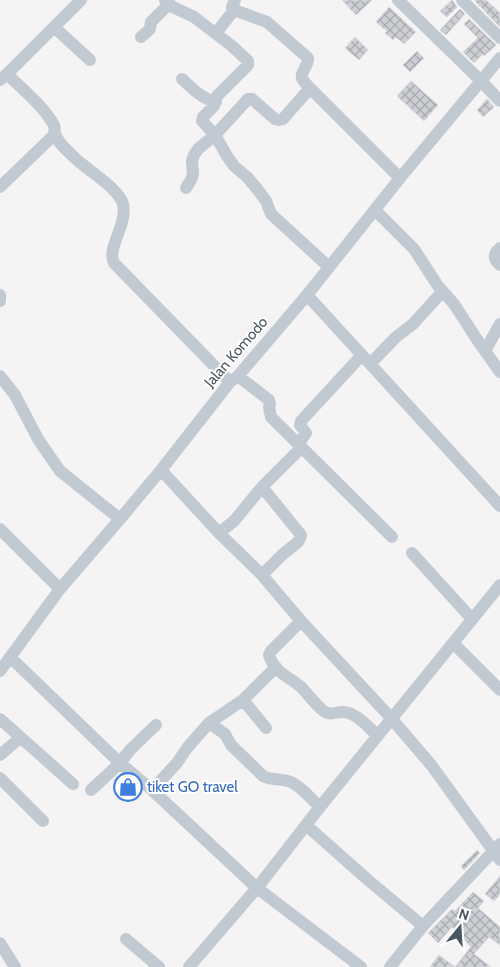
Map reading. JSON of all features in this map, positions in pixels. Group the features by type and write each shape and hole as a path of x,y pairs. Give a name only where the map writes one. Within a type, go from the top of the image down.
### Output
{"street":[{"path":"81,0 4,77 36,102 54,126 55,134 62,145 77,160 107,184 122,202 124,216 113,250 114,263 234,379 269,400 271,417 392,538"},
{"path":"398,0 500,101"},
{"path":"462,0 500,38"},
{"path":"141,36 150,29 151,22 167,2 194,17 243,55 249,63 248,65 217,96 214,106 202,120 215,135 234,166 258,190 271,214 329,267"},
{"path":"216,33 235,5 267,22 308,58 309,62 302,77 310,88 400,178"},
{"path":"54,27 90,60"},
{"name":"Jalan Komodo","path":"0,671 60,589 161,470 234,379 308,295 400,178 500,58"},
{"path":"182,79 200,95 216,102"},
{"path":"186,188 193,174 192,161 198,149 215,135 248,99 252,99 275,119 279,120 283,119 310,88"},
{"path":"0,187 55,134"},
{"path":"375,210 414,250 442,292 454,304 500,372"},
{"path":"500,248 495,255 495,259 500,264"},
{"path":"219,533 234,521 300,445 306,433 300,425 301,421 366,359 413,324 442,292"},
{"path":"0,295 0,301"},
{"path":"308,295 500,506"},
{"path":"485,351 500,324"},
{"path":"0,376 14,395 38,439 60,471 120,519"},
{"path":"161,470 219,533 262,575 301,621 391,718 432,766 498,852 423,926 390,967"},
{"path":"262,487 301,535 298,542 262,575"},
{"path":"0,529 60,589"},
{"path":"412,553 472,619"},
{"path":"189,967 257,888 391,718 500,585"},
{"path":"301,621 271,651 269,655 271,662 285,677 300,686 326,712 331,714 344,712 351,714 378,736"},
{"path":"453,643 500,690"},
{"path":"10,657 120,763 152,790 257,888 361,967"},
{"path":"152,790 177,763 209,723 243,700 276,667"},
{"path":"243,700 266,728"},
{"path":"0,719 73,784"},
{"path":"209,723 225,734 231,746 263,776 293,783 320,807"},
{"path":"91,790 156,725"},
{"path":"0,755 20,738"},
{"path":"0,778 43,821"},
{"path":"306,825 423,926"},
{"path":"126,939 159,967"},
{"path":"1,950 15,967"}],"building":[{"path":"342,0 372,0 356,15"},
{"path":"452,0 457,7 447,17 440,11"},
{"path":"486,0 500,13 500,27 475,1"},
{"path":"389,7 416,32 404,44 396,37 393,40 385,33 387,31 376,22"},
{"path":"460,9 465,14 446,35 440,30"},
{"path":"469,19 496,45 474,63 463,52 478,38 464,24"},
{"path":"355,37 368,50 359,60 345,48"},
{"path":"417,51 424,58 410,72 403,65"},
{"path":"411,81 438,105 424,121 397,96"},
{"path":"487,99 494,107 483,117 477,110"},
{"path":"477,850 480,853 464,870 461,866"},
{"path":"500,876 500,894 494,901 485,894"},
{"path":"473,892 484,901 478,908 500,927 500,945 489,937 474,954 491,967 455,967 471,947 452,927 438,943 428,933 452,909 455,911"},
{"path":"439,955 455,967 430,967"}],"place":[{"name":"tiket GO travel","path":"128,787"}]}
